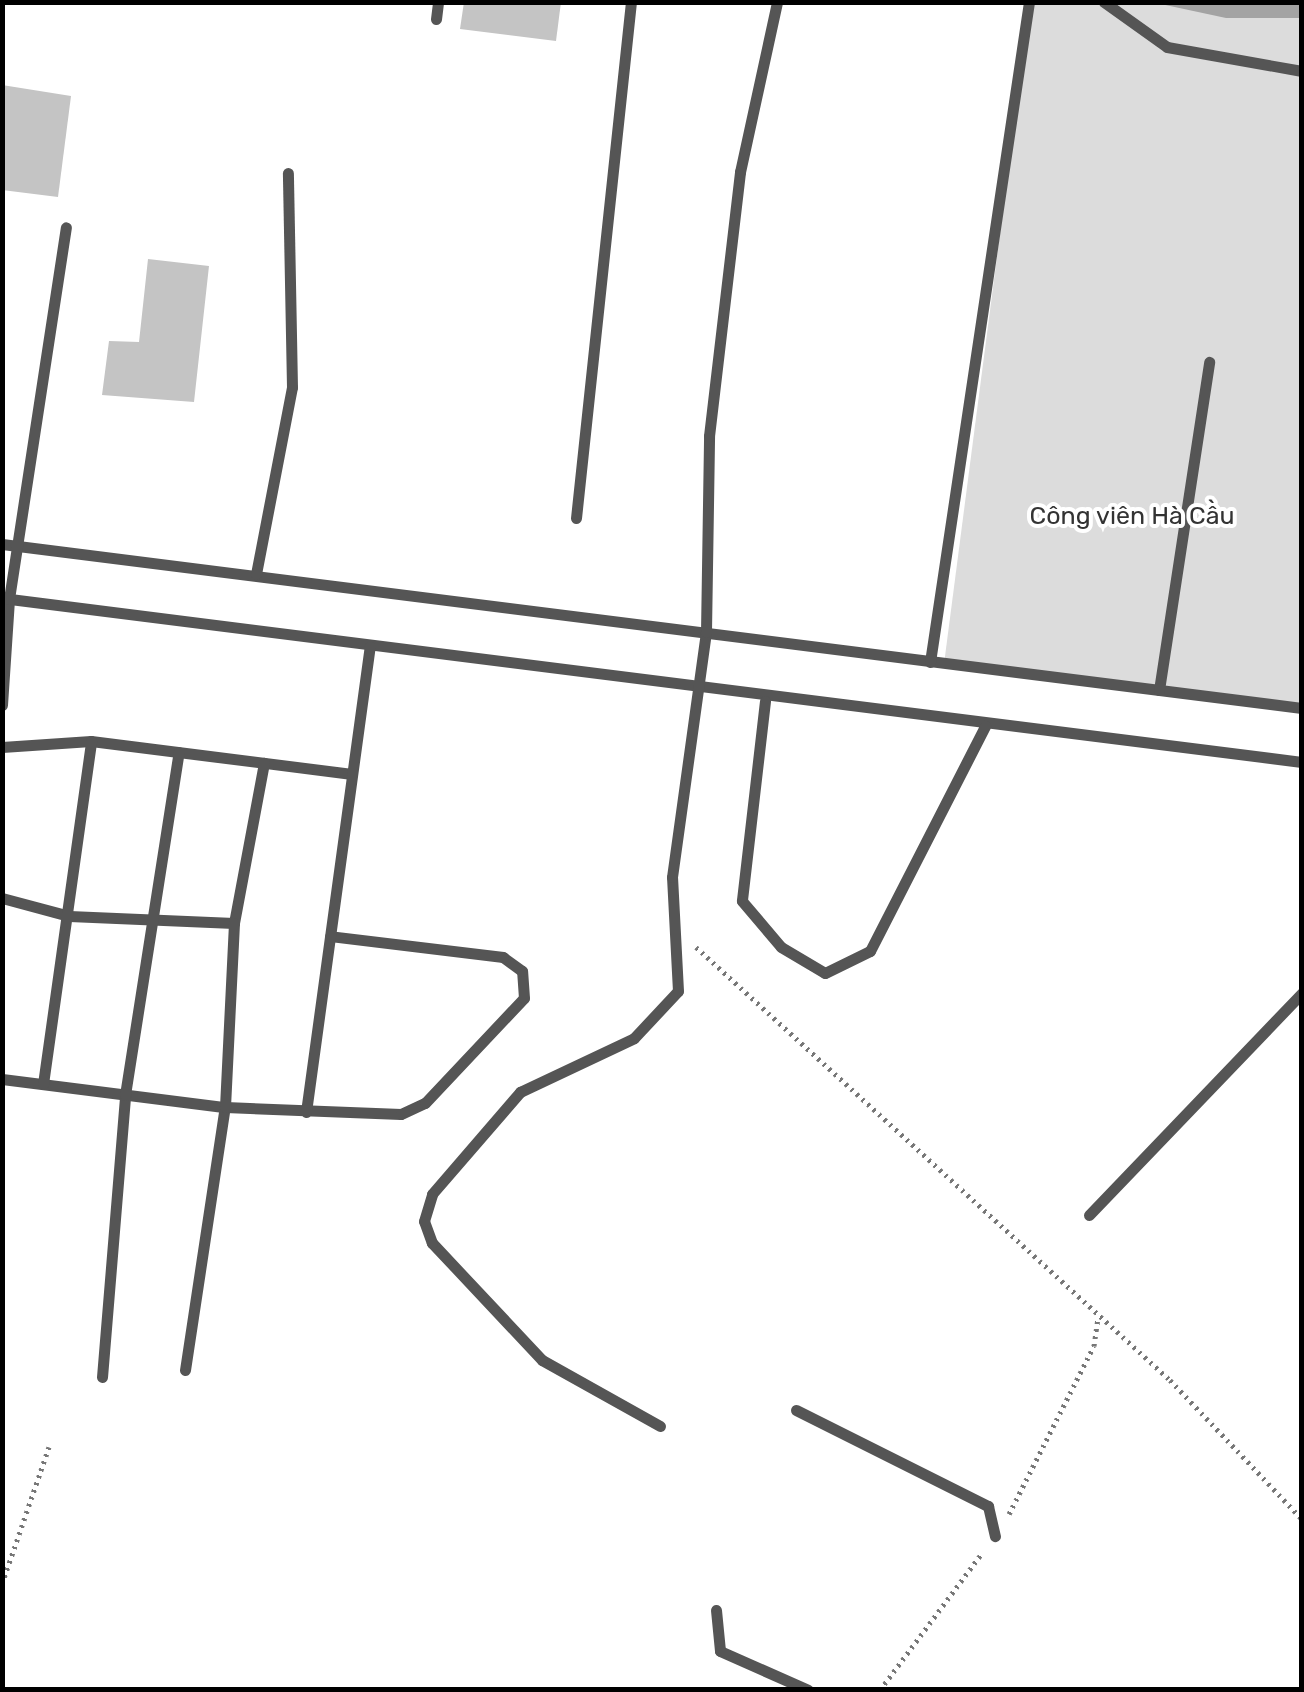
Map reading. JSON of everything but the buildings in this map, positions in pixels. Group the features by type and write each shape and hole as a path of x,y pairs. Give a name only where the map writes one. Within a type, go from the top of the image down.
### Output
{"lane":[{"path":"436,18 438,2"},
{"path":"576,518 631,2"},
{"path":"660,1426 542,1360 432,1243 424,1221 432,1194 520,1092 634,1038 671,1004 676,934 672,878 710,633 709,436 740,172 777,2"},
{"path":"930,662 1028,2"},
{"path":"1104,2 1168,47 1302,70"},
{"path":"256,574 292,386 288,173"},
{"path":"2,705 6,599 24,546 66,227"},
{"path":"1158,690 1209,362"},
{"path":"2,544 1302,708"},
{"path":"6,599 760,700 1302,762"},
{"path":"306,1112 370,646"},
{"path":"760,700 742,901 781,947 826,973 870,951 985,726"},
{"path":"2,747 91,741 352,774"},
{"path":"43,1084 91,741"},
{"path":"102,1377 125,1094 158,914 179,752"},
{"path":"185,1370 225,1108 234,923 264,763"},
{"path":"2,898 69,916 158,914 234,923"},
{"path":"2,1079 225,1108 400,1114 425,1104 516,1012 526,989 514,962 490,953 330,936"},
{"path":"1089,1215 1302,993"},
{"path":"796,1410 988,1506 994,1536"},
{"path":"716,1610 720,1650 808,1690"}],"path":[{"path":"676,934 720,960 1170,1380 1302,1519"},
{"path":"2,1584 49,1448"}],"green space":[{"name":"Công viên Hà Cầu","path":"1030,3 1301,3 1301,708 944,664"}],"shaded area":[{"path":"1156,3 1301,3 1301,18 1226,18"}]}
